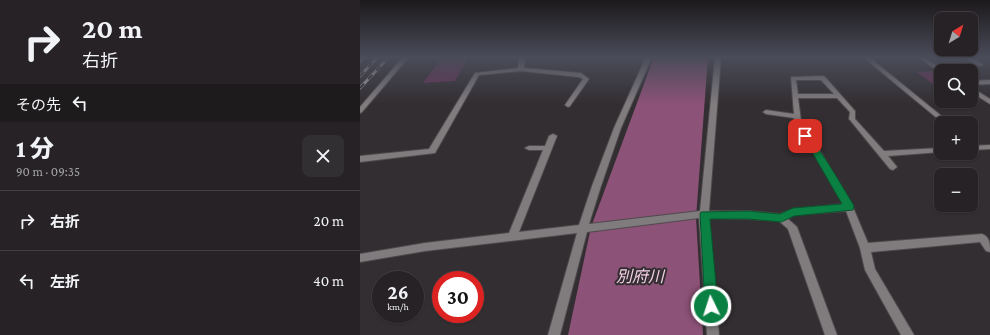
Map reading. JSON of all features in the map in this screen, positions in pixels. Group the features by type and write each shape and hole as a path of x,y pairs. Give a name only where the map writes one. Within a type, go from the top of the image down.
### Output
{"street":[{"path":"360,111 393,73"},
{"path":"360,159 432,151 477,74 489,73"},
{"path":"557,73 581,75 586,79 568,105"},
{"path":"554,335 569,274 583,228 614,137 642,73"},
{"path":"713,335 705,214 717,73"},
{"path":"885,73 938,116"},
{"path":"893,167 852,119 853,112 823,78 793,78 798,128 812,144 849,207 865,248 870,270 908,335"},
{"path":"978,83 990,82"},
{"path":"978,94 990,102"},
{"path":"795,96 839,96"},
{"path":"766,112 797,116"},
{"path":"512,237 553,136"},
{"path":"978,146 990,147"},
{"path":"529,148 547,148"},
{"path":"882,154 934,150"},
{"path":"360,258 425,247 705,214 748,215 781,218 793,212 849,207"},
{"path":"781,218 792,227 831,335"},
{"path":"865,248 986,238 990,248"}],"shaded area":[{"path":"431,73 460,73 455,81 423,83"},
{"path":"918,73 934,73 934,85"}],"water":[{"name":"別府川","path":"648,73 707,73 696,218 703,335 568,335 591,227"}],"railway":[{"path":"360,76 363,73"},
{"path":"360,88 374,73"}],"route":[{"path":"711,306 704,219 705,214 748,215 781,218 793,212 849,207 812,144 805,136"}]}
